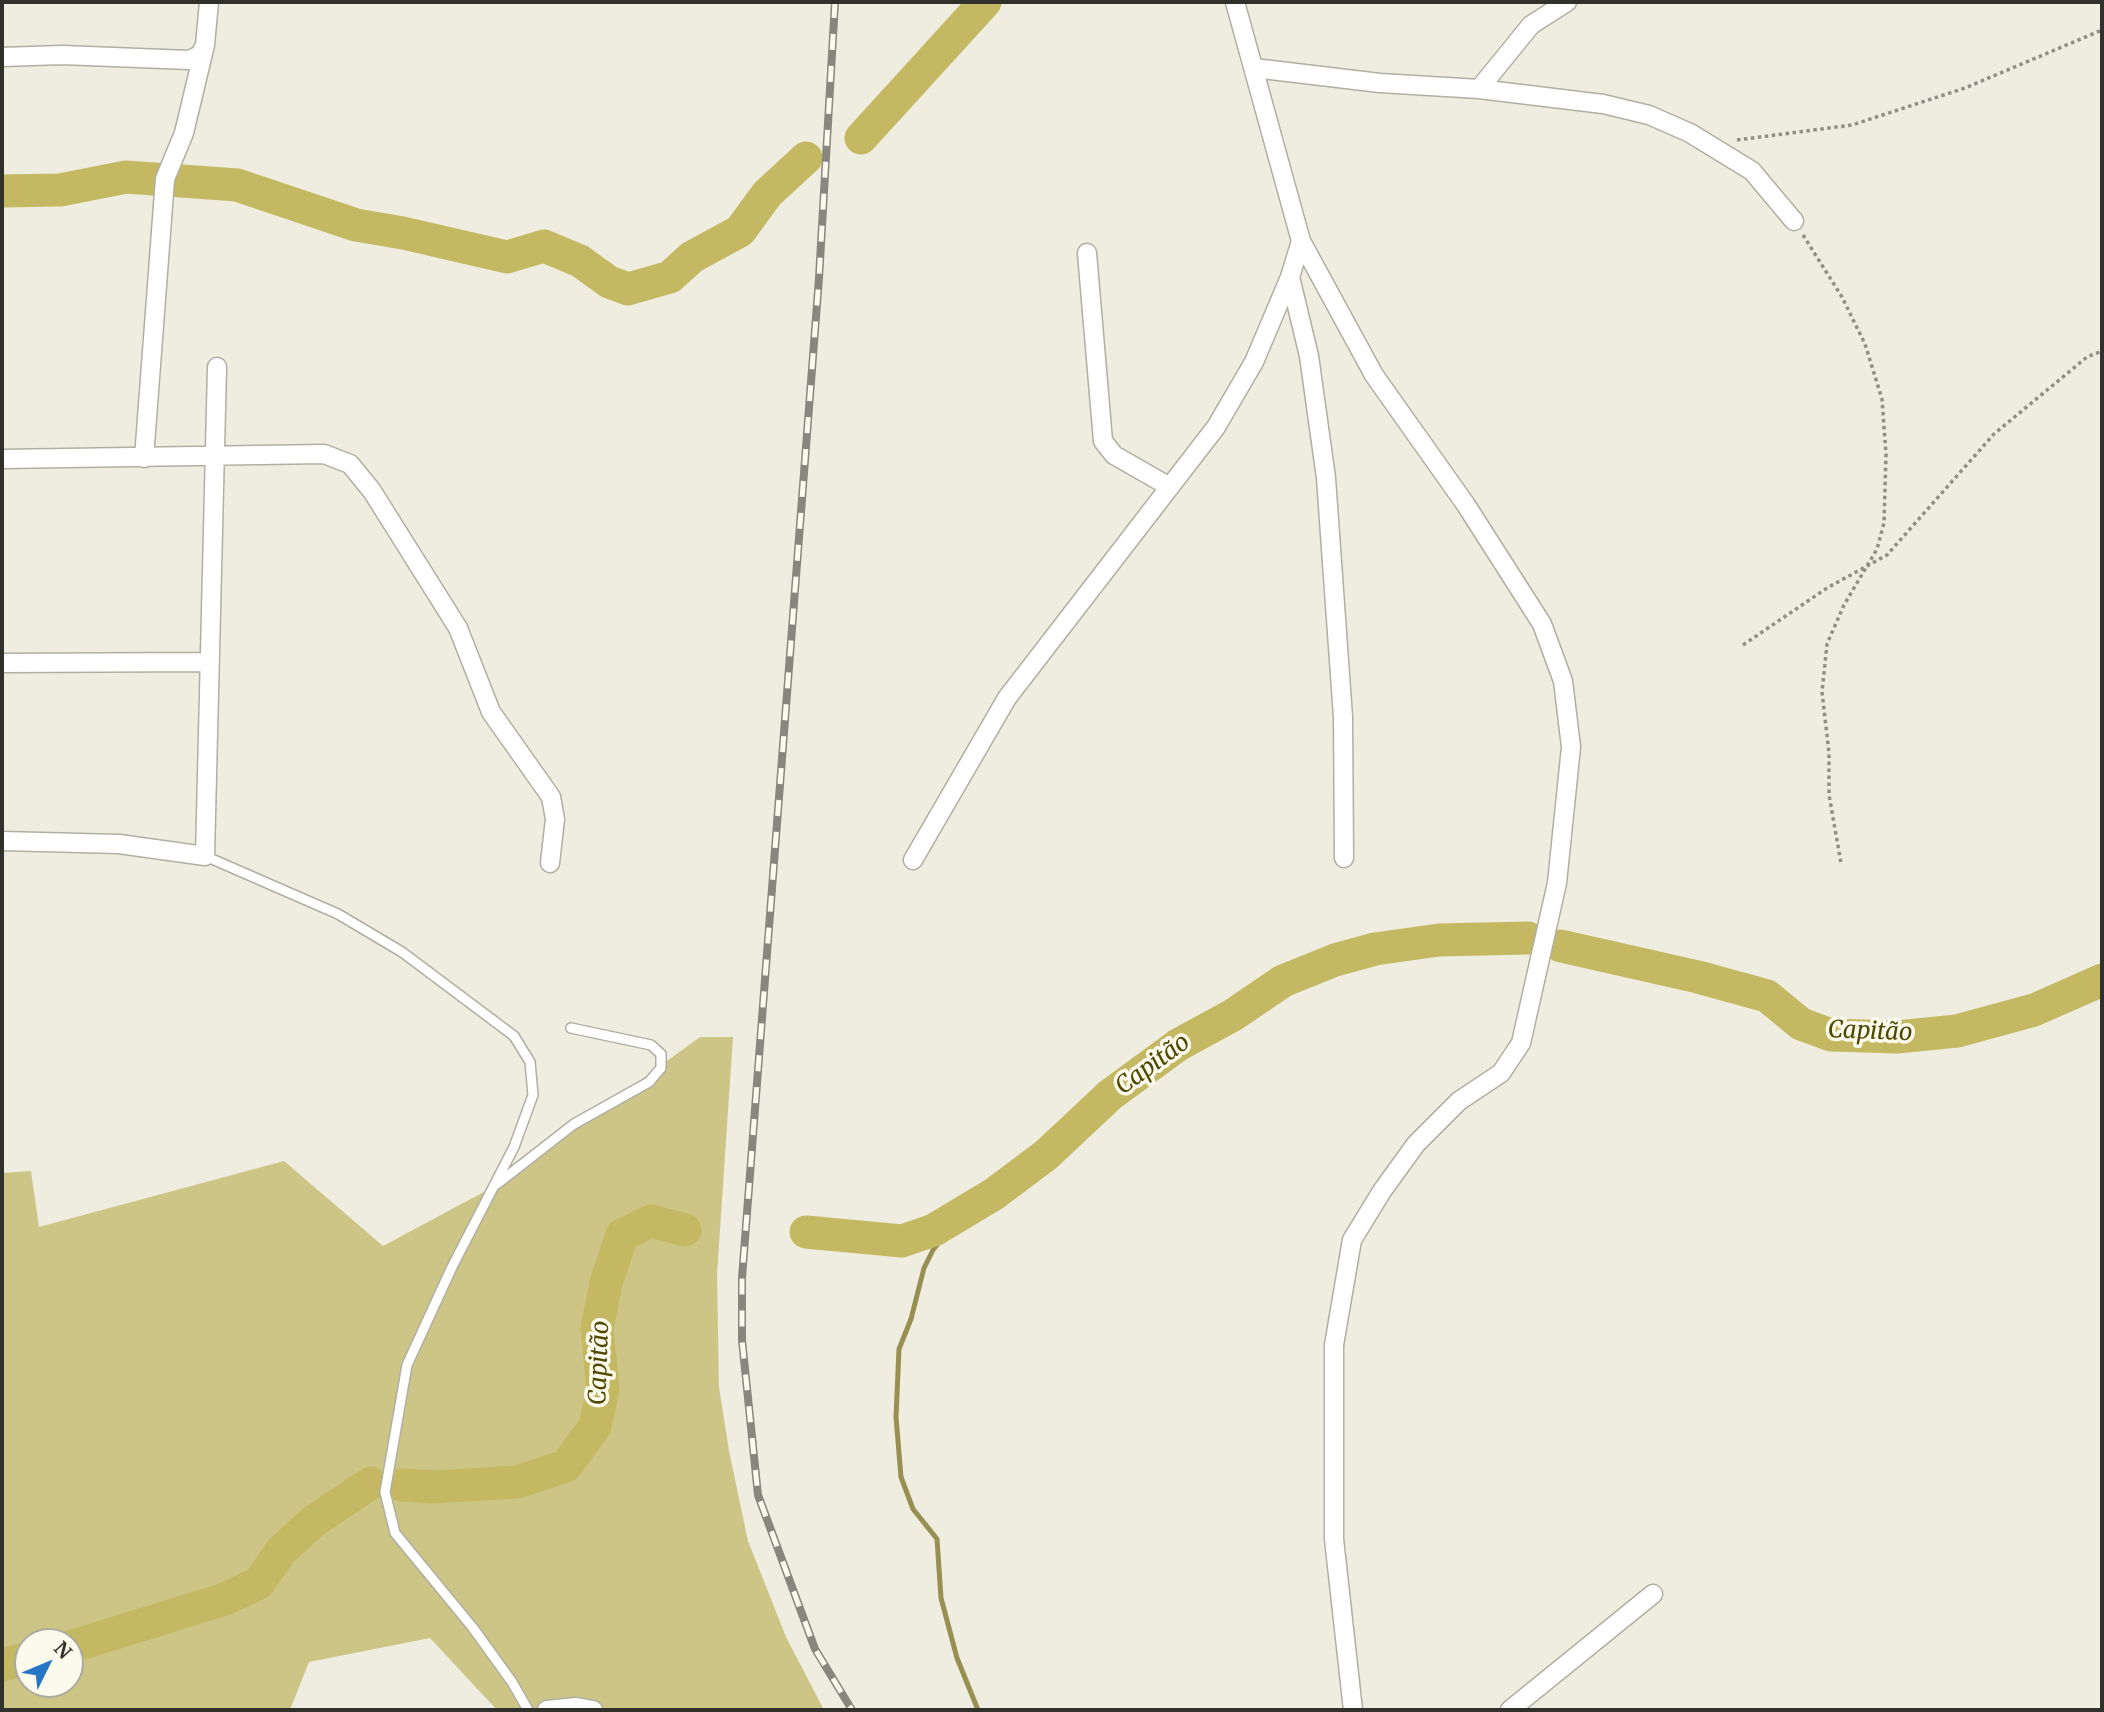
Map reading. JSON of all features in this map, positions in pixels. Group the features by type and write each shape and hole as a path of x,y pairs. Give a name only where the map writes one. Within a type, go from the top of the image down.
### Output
{"street":[{"path":"144,458 165,179 184,133 205,45 209,2"},
{"path":"1235,2 1301,242 1374,374 1466,505 1542,624 1563,681 1571,747 1557,883 1521,1043 1501,1073 1459,1101 1416,1144 1382,1191 1352,1240 1334,1345 1334,1539 1353,1710"},
{"path":"1479,89 1531,25 1567,2"},
{"path":"2,57 62,55 189,60 200,55 205,45"},
{"path":"1254,68 1380,83 1479,89 1649,115 1707,144 1752,172 1794,220"},
{"path":"913,860 1007,698 1216,427 1254,362 1290,277 1301,242"},
{"path":"1087,253 1103,441 1114,454 1170,487"},
{"path":"1290,277 1309,356 1326,478 1343,717 1344,858"},
{"path":"2,841 119,844 205,856 217,367"},
{"path":"2,459 215,458 324,454 350,464 365,482 458,628 491,712 551,797 555,819 550,863"},
{"path":"2,663 210,662"},
{"path":"1510,1710 1653,1594"},
{"path":"547,1710 576,1707 593,1710"}],"lane":[{"path":"205,856 349,920 413,960 514,1036 530,1062 533,1095 514,1147 407,1366 385,1492 395,1533 474,1628 528,1710"},
{"path":"493,1187 574,1124 649,1083 661,1068 661,1054 651,1045 571,1028"}],"path":[{"path":"1707,144 1852,125 1965,88 2102,30"},
{"path":"1794,220 1842,297 1865,344 1882,399 1887,489 1884,523 1877,549 1827,645 1822,692 1829,752 1829,795 1841,863"},
{"path":"1743,645 1808,600 1887,555 1994,434 2087,357 2102,351"}],"shaded area":[{"path":"700,1037 733,1037 717,1274 719,1387 748,1541 786,1637 824,1710 497,1710 430,1638 309,1662 290,1710 2,1710 2,1173 31,1171 39,1227 284,1161 383,1246 493,1187"}],"waterway":[{"path":"861,138 985,2"},
{"path":"2,191 60,190 126,177 237,185 356,225 507,257 544,246 580,261 609,282 628,289 670,277 692,257 740,231 767,194 806,158"},
{"name":"Capitão","path":"806,1232 902,1241 934,1230 994,1194 1046,1155 1110,1095 1178,1045 1233,1015 1283,981 1335,960 1375,949 1439,940 1528,938"},
{"name":"Capitão","path":"1561,946 1698,977 1767,996 1801,1024 1831,1035 1897,1037 1957,1031 2034,1010 2102,980"},
{"path":"963,1212 933,1250 924,1268 911,1319 899,1349 896,1417 901,1477 913,1509 937,1539 941,1598 957,1658 978,1710"},
{"name":"Capitão","path":"401,1485 433,1487 517,1482 566,1466 595,1426 603,1389 597,1328 606,1283 622,1235 651,1221 685,1230"},
{"name":"Capitão","path":"84,1643 225,1599 259,1583 281,1551 314,1521 371,1483"},
{"name":"Capitão","path":"2,1665 14,1662"}],"railway":[{"path":"835,2 819,278 742,1278 742,1340 758,1495 815,1649 852,1710"}]}
